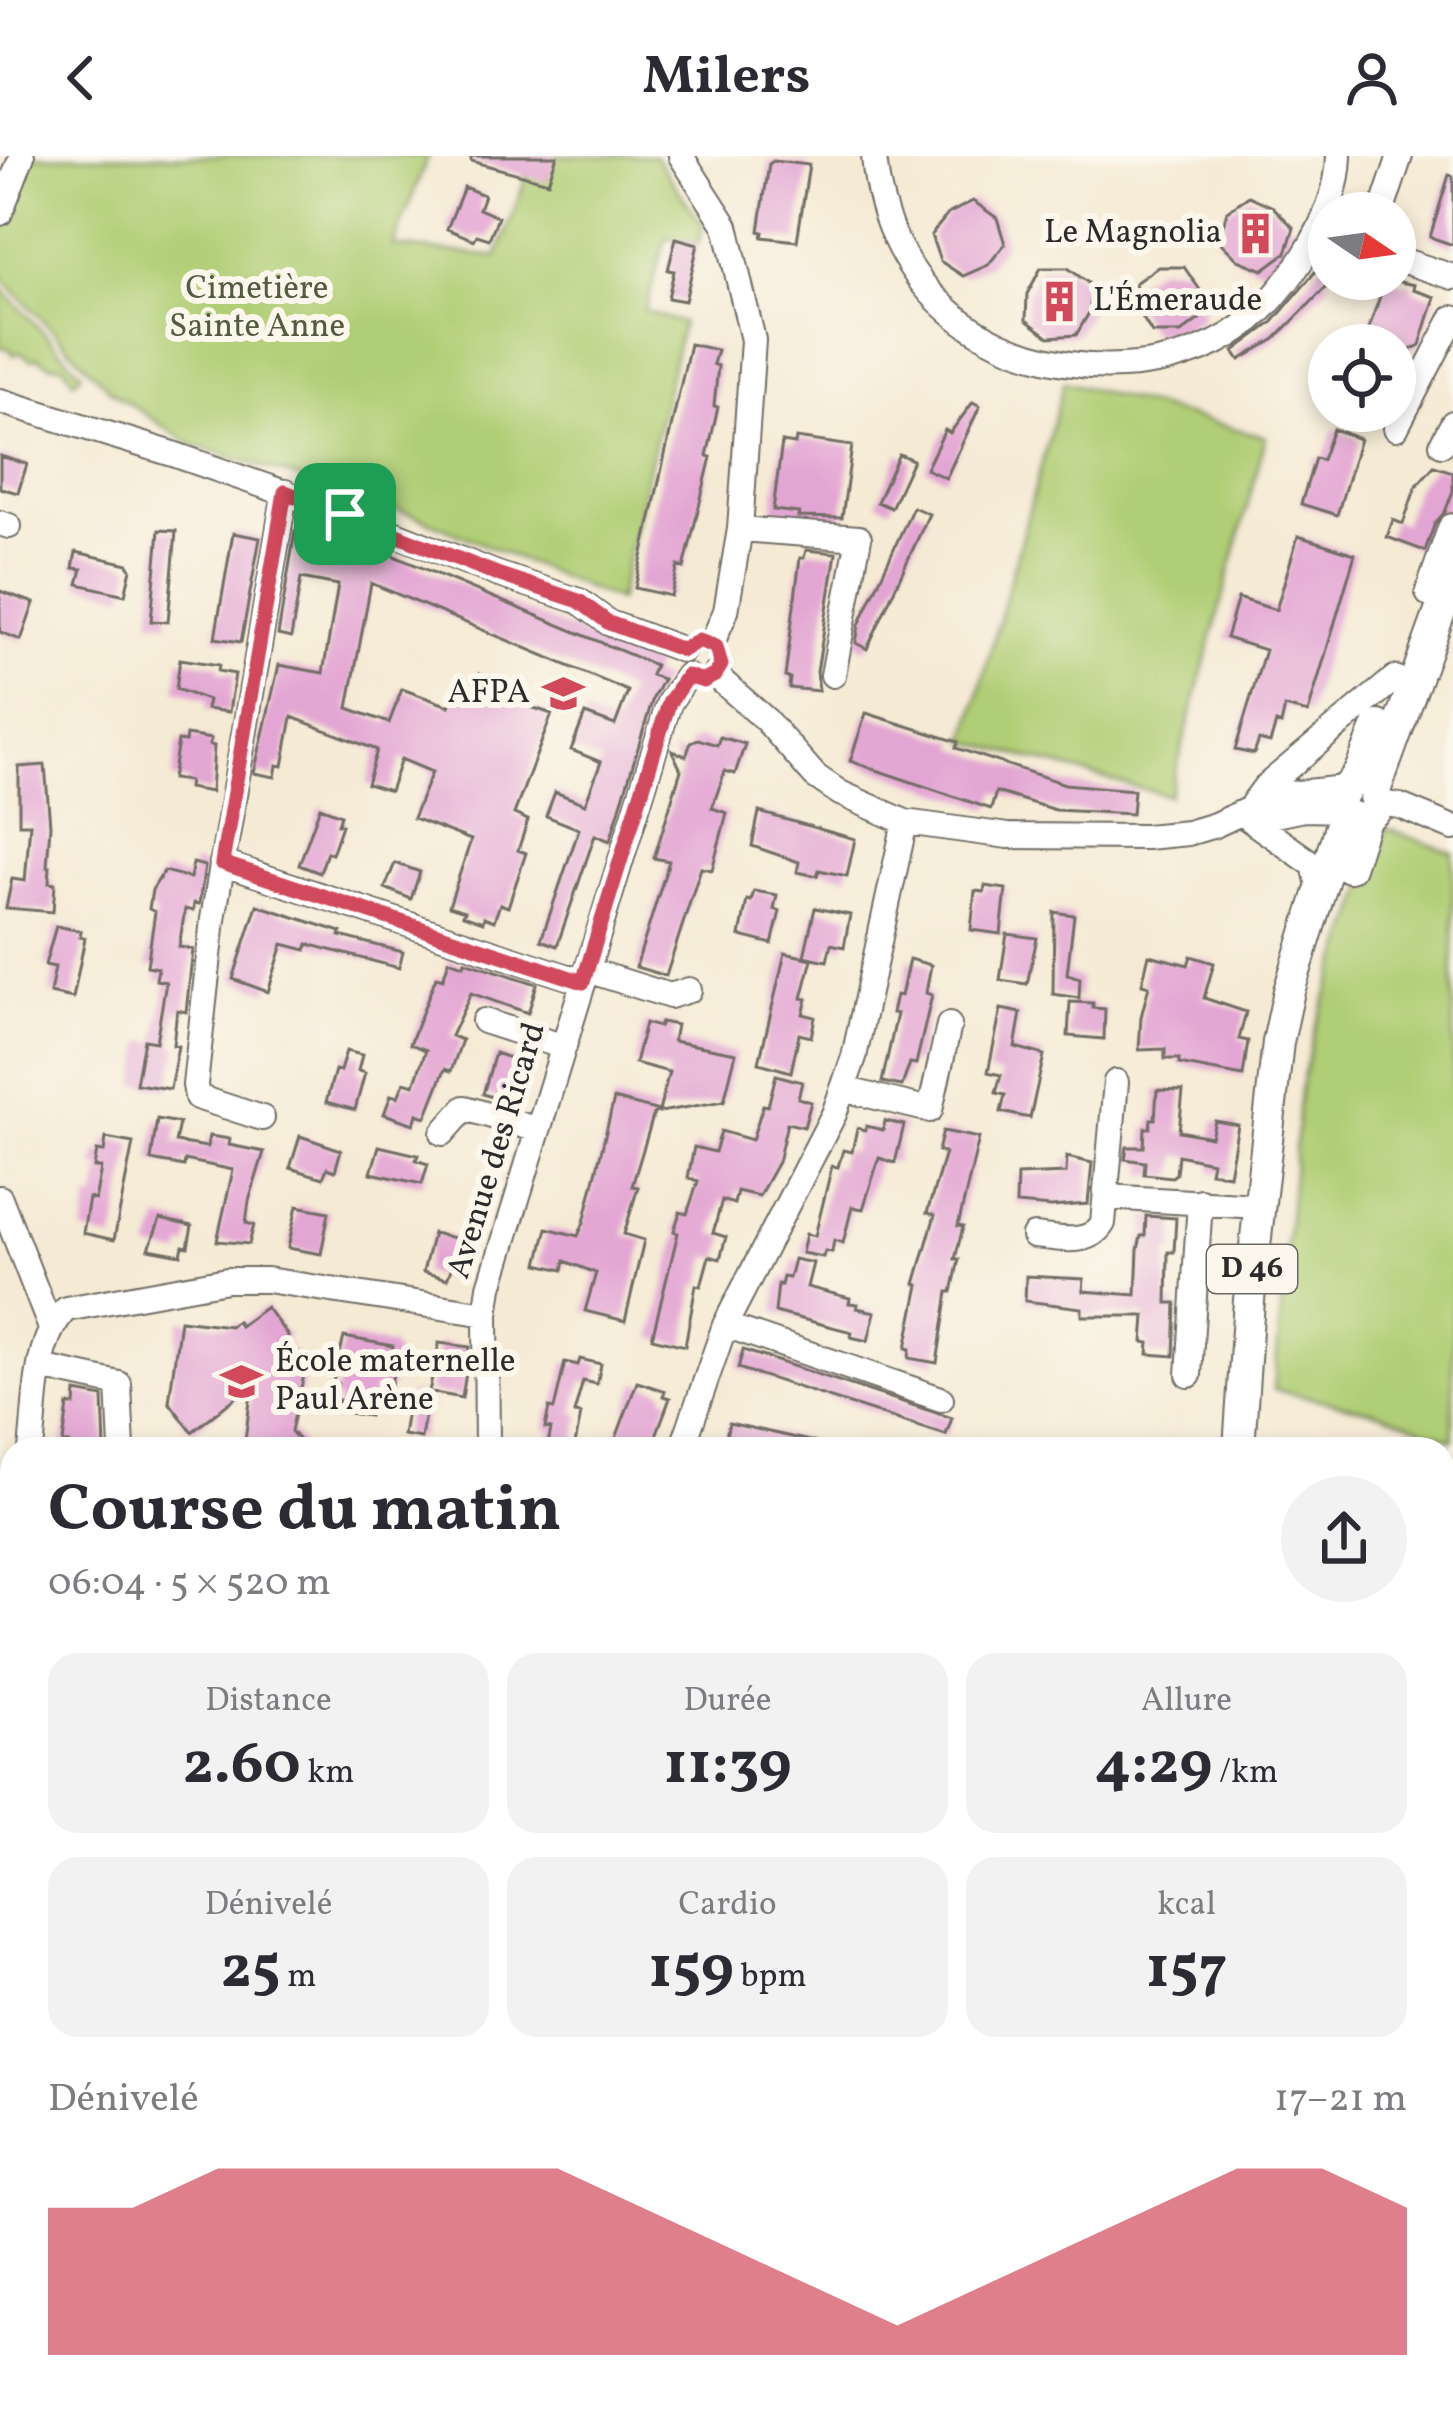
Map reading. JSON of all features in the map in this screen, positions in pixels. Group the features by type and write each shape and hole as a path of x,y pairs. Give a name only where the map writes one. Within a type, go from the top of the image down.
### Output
{"main road":[{"name":"D 46","path":"1238,1437 1258,1206 1281,1027 1321,890 1445,590 1453,530"},
{"name":"D 46","path":"1271,1113 1395,679 1445,590"}],"street":[{"path":"0,213 22,156"},
{"path":"681,156 726,226 754,340 740,529 726,611 712,643"},
{"path":"874,156 877,189 894,237 947,313 994,343 1045,363 1094,368 1145,365 1194,352 1243,327 1287,283 1322,228 1339,156"},
{"path":"1389,192 1400,156"},
{"path":"1416,265 1453,277"},
{"path":"1416,389 1453,318"},
{"path":"0,401 285,492 579,601 609,623 683,650"},
{"path":"262,1118 206,1102 197,1097 195,1085 222,863 285,492"},
{"path":"740,529 859,538 833,675"},
{"path":"699,640 712,643 721,659 715,675 704,681 687,676 680,664 683,650 699,640"},
{"path":"715,675 766,720 815,776 840,793 905,822 1008,836 1146,837 1188,833 1243,816 1294,792 1400,806 1453,828"},
{"name":"Avenue des Ricard","path":"487,1437 486,1314 494,1273 669,703 687,676"},
{"path":"1243,816 1265,787 1395,679"},
{"path":"1243,816 1314,865 1321,890"},
{"path":"686,1437 725,1325 843,1089 905,822"},
{"path":"222,863 585,976 670,996 688,991"},
{"path":"484,1021 564,1047"},
{"path":"843,1089 930,1110 949,1025"},
{"path":"1034,1236 1083,1239 1097,1233 1106,1197 1116,1082"},
{"path":"443,1132 465,1108 538,1130"},
{"path":"1106,1197 1258,1206"},
{"path":"0,1198 50,1326"},
{"path":"1189,1375 1200,1201"},
{"path":"32,1437 50,1326 66,1309 93,1301 227,1280 266,1280 486,1314"},
{"path":"725,1325 941,1400"},
{"path":"41,1367 119,1384 121,1437"},
{"path":"0,1944 0,1967"}],"green space":[{"name":"Cimetière Sainte Anne","path":"27,156 428,156 393,246 497,257 534,156 655,156 703,226 698,244 666,237 645,311 682,323 618,601 414,515 190,444 111,391 0,276 0,232"},
{"path":"0,287 82,373 74,381 63,365 37,357 32,360 20,352 14,355 0,347"},
{"path":"1064,382 1266,437 1169,796 966,741"},
{"path":"1386,828 1453,853 1453,1437 1378,1412 1274,1390 1300,1090 1314,1032"}],"building":[{"path":"471,156 557,156 548,182 471,161"},
{"path":"773,161 809,165 797,241 762,237 759,231"},
{"path":"1449,175 1453,176 1453,245 1430,237"},
{"path":"464,187 484,195 479,209 498,217 489,239 477,235 474,240 447,229"},
{"name":"Le Magnolia","path":"1249,196 1273,207 1294,228 1286,253 1263,270 1238,260 1219,241 1227,211"},
{"path":"973,201 997,218 1005,244 988,265 963,276 940,261 931,235 948,214"},
{"path":"676,238 698,244 685,301 668,298 674,271 668,270"},
{"path":"1158,267 1184,267 1200,290 1203,316 1181,333 1152,333 1139,312 1135,283"},
{"name":"L'Émeraude","path":"1041,268 1068,268 1091,285 1090,311 1076,335 1049,337 1026,320 1027,294"},
{"path":"1308,280 1308,300 1313,300 1275,339 1240,360 1234,351 1272,323"},
{"path":"1416,291 1435,297 1416,347 1416,324 1370,324 1379,300 1416,300"},
{"path":"690,344 717,350 713,364 718,366 714,406 718,407 684,568 678,566 671,596 635,588"},
{"path":"973,402 980,406 946,478 926,469 945,430 950,433"},
{"path":"1332,432 1360,439 1337,515 1301,504 1315,458 1322,460"},
{"path":"796,438 852,446 842,518 798,517 799,513 773,510 782,442 795,444"},
{"path":"899,454 913,460 891,508 877,502"},
{"path":"0,456 27,464 18,493 0,488"},
{"path":"1434,466 1453,472 1453,491 1425,551 1387,537 1393,520 1403,524 1416,486"},
{"path":"913,507 929,514 867,649 856,643 859,625"},
{"path":"159,530 176,531 168,622 151,621"},
{"path":"295,531 329,542 375,548 655,665 651,675 663,679 610,841 595,835 557,946 541,940 579,829 546,816 555,792 585,804 601,762 571,750 585,714 615,725 628,691 371,583 348,708 389,723 402,689 449,706 460,677 475,682 479,674 505,684 501,694 552,714 514,814 528,820 518,850 526,853 508,907 500,904 494,921 463,915 465,911 449,906 471,840 413,818 432,772 401,759 390,791 367,784 377,750 292,717 283,766 277,765 275,777 254,773 279,665 323,673 338,585 301,578 291,638 278,635"},
{"path":"233,533 260,538 241,642 215,638"},
{"path":"1298,536 1355,554 1351,568 1308,713 1285,707 1270,743 1259,740 1254,754 1235,750 1265,650 1226,638 1238,598 1276,610"},
{"path":"806,550 836,553 817,672 819,691 789,688 790,678 785,677 800,558"},
{"path":"76,552 128,564 125,595 78,584 82,569 73,568"},
{"path":"0,591 34,603 21,640 0,632"},
{"path":"180,659 219,665 218,671 235,674 229,712 206,709 208,700 176,689"},
{"path":"866,713 958,742 956,748 1065,784 1134,790 1132,814 1055,810 996,792 991,809 850,761"},
{"path":"186,735 211,739 211,792 172,779 178,741 185,742"},
{"path":"720,737 745,744 735,774 725,771 712,808 727,813 712,870 701,868 666,976 636,967 669,861 654,858 681,770 672,751 686,756 691,742 698,739 717,745"},
{"path":"45,765 53,912 6,908 12,879 25,881 30,824 19,824 19,767"},
{"path":"320,807 341,815 338,824 342,825 320,873 299,865"},
{"path":"759,812 855,839 847,876 819,870 817,876 797,872 799,862 752,846"},
{"path":"193,863 205,866 199,904 194,903 193,911 185,909 179,947 193,949 186,1012 177,1010 173,1045 178,1046 170,1089 136,1084 144,1040 156,1042 166,982 156,980 158,968 147,966 155,912 149,909 152,890 164,871 190,878"},
{"path":"395,863 420,872 411,899 385,888"},
{"path":"985,886 1006,889 1001,934 971,930 975,891 984,892"},
{"path":"754,891 777,895 774,909 780,911 772,944 740,936 747,900 751,901"},
{"path":"257,905 341,932 340,936 403,952 399,968 308,944 306,950 283,944 268,992 233,979"},
{"path":"815,908 850,915 844,947 831,944 827,961 804,956"},
{"path":"1054,912 1074,915 1067,974 1080,978 1079,998 1053,994"},
{"path":"56,926 81,931 80,937 85,938 73,998 50,993 55,967 45,965"},
{"path":"1007,934 1037,938 1027,984 1000,980"},
{"path":"785,953 812,959 802,998 807,999 803,1014 815,1017 811,1037 799,1034 791,1072 759,1063"},
{"path":"1149,955 1188,965 1191,956 1214,963 1204,998 1246,1012 1239,1039 1248,1041 1243,1076 1179,1064 1179,1059 1165,1059 1165,1049 1139,1050 1149,986 1142,984"},
{"path":"909,959 931,965 926,993 932,995 916,1064 910,1063 902,1086 882,1082 897,1014 892,1013"},
{"path":"449,960 537,984 528,1013 471,993 451,1036 462,1040 451,1071 445,1069 426,1117 417,1114 414,1124 384,1114 391,1095 398,1097 404,1082 414,1085 426,1050 410,1044 436,977 443,979"},
{"path":"1070,1002 1105,1009 1104,1039 1068,1036"},
{"path":"1001,1009 1021,1013 1015,1047 1044,1055 1030,1118 1001,1112 1005,1095 996,1093 1001,1075 988,1072"},
{"path":"661,1022 676,1025 673,1041 736,1053 724,1101 654,1113 632,1186 638,1187 624,1234 644,1240 625,1321 585,1311 596,1273 565,1261 563,1270 538,1264 547,1228 578,1236 614,1099 659,1111 669,1072 635,1063 645,1023 659,1027"},
{"path":"346,1051 362,1055 358,1071 365,1073 355,1110 326,1102"},
{"path":"495,1053 526,1064 513,1104 483,1094"},
{"path":"776,1075 802,1082 798,1098 811,1102 804,1127 787,1123 778,1162 759,1196 737,1191 734,1204 722,1200 713,1233 726,1237 720,1259 709,1256 701,1286 696,1285 685,1346 652,1338 678,1233 674,1231 680,1212 687,1214 698,1181 688,1178 694,1147 715,1152 721,1131 752,1140"},
{"path":"1157,1090 1183,1091 1179,1131 1211,1137 1215,1121 1238,1125 1229,1175 1210,1172 1212,1162 1178,1155 1172,1177 1144,1174 1145,1162 1125,1159 1127,1147 1144,1147 1145,1128 1155,1119"},
{"path":"157,1119 179,1123 175,1142 207,1147 209,1136 264,1152 249,1201 246,1223 254,1225 249,1244 217,1241 233,1170 185,1160 184,1166 151,1160"},
{"path":"885,1121 904,1125 895,1163 879,1158 863,1209 852,1207 843,1243 834,1240 832,1252 825,1251 823,1257 802,1253 806,1234 815,1236 832,1166 838,1167 843,1150 852,1152 857,1128 883,1130"},
{"path":"943,1131 979,1138 958,1226 963,1227 955,1259 959,1259 952,1292 948,1292 937,1363 909,1358 906,1348 919,1285 915,1284 935,1215 927,1213 945,1153 938,1151"},
{"path":"300,1136 341,1150 335,1171 327,1168 323,1178 290,1168"},
{"path":"106,1138 133,1143 114,1240 83,1233 101,1168 94,1167 97,1151 104,1152"},
{"path":"379,1146 418,1155 416,1160 428,1164 422,1184 371,1173"},
{"path":"1067,1157 1092,1163 1088,1204 1016,1204 1017,1175 1066,1173"},
{"path":"297,1206 329,1212 321,1254 288,1248"},
{"path":"1146,1216 1176,1218 1174,1252 1168,1252 1167,1303 1176,1303 1174,1356 1148,1354 1149,1343 1143,1342 1145,1316 1082,1316 1082,1308 1025,1301 1026,1276 1084,1279 1083,1291 1136,1295 1138,1250 1145,1236"},
{"path":"160,1219 192,1226 188,1247 183,1246 181,1255 149,1249"},
{"path":"433,1233 463,1240 447,1279 423,1272"},
{"path":"794,1259 813,1263 807,1287 850,1298 849,1303 858,1304 857,1308 875,1312 868,1341 851,1337 852,1332 775,1312 778,1284 783,1277 789,1278"},
{"name":"École maternelle Paul Arène","path":"266,1307 288,1336 283,1340 298,1359 296,1373 304,1375 291,1431 296,1437 246,1437 252,1385 192,1432 169,1402 180,1320 230,1326 237,1321 240,1326"},
{"path":"344,1337 393,1346 397,1351 390,1390 374,1388 369,1416 337,1411 338,1383 333,1382"},
{"path":"439,1343 470,1347 462,1398 429,1392"},
{"path":"743,1350 952,1418 946,1435 738,1368"},
{"path":"580,1359 601,1364 597,1384 583,1381 574,1413 581,1414 576,1437 549,1437 551,1429 545,1428 549,1408 554,1409 565,1362 578,1365"},
{"path":"637,1382 665,1391 663,1396 670,1398 655,1437 616,1437"},
{"path":"76,1392 103,1397 105,1437 64,1437 68,1405 75,1405"},
{"path":"410,1393 428,1397 421,1437 403,1435"},
{"path":"729,1423 792,1437 726,1437"}],"place":[{"name":"Le Magnolia","path":"1256,234"},
{"name":"L'Émeraude","path":"1059,302"},
{"name":"AFPA","path":"564,694"},
{"name":"École maternelle Paul Arène","path":"241,1382"}],"route":[{"path":"285,492 345,514 579,601 629,631 683,650 699,640 716,647 721,665 715,675 704,681 687,676 669,703 583,982 222,863 285,492"}]}
